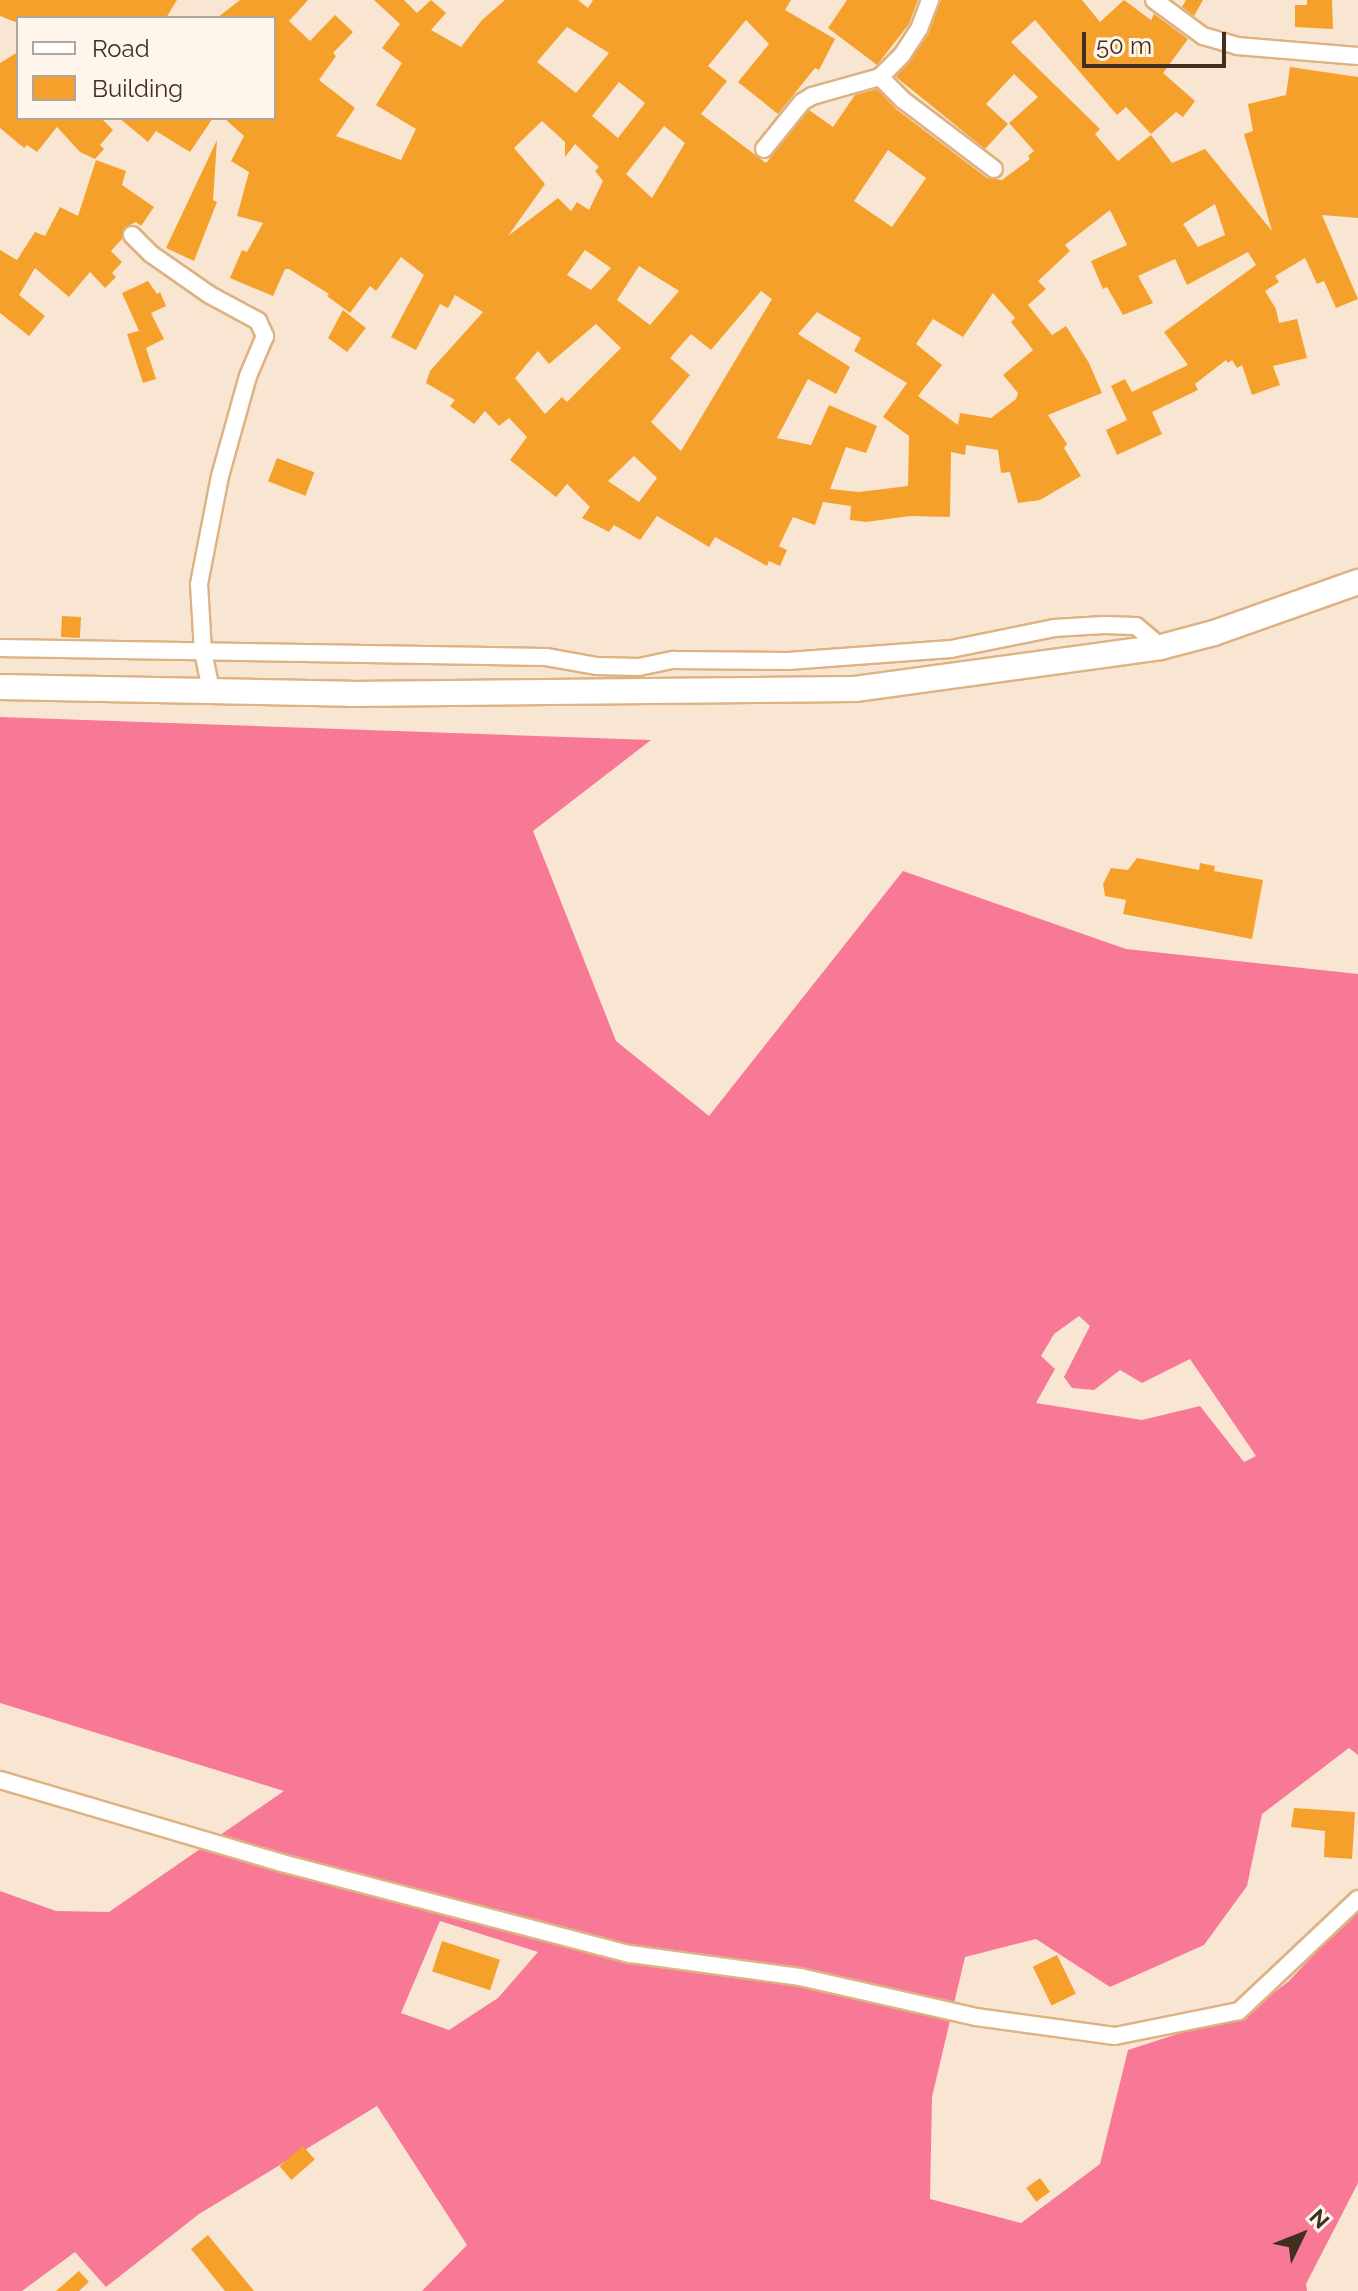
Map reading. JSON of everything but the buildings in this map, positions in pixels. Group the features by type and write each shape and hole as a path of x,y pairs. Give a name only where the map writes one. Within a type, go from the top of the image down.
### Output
{"main road":[{"path":"0,687 212,694 855,689 1161,647 1214,633 1358,582"}],"street":[{"path":"764,149 802,102 812,96 880,77 902,55 919,29 930,0"},
{"path":"1154,0 1203,36 1237,46 1358,56"},
{"path":"880,77 903,100 994,169"},
{"path":"132,235 151,254 210,295 258,321 265,336 244,390 220,476 199,584 203,652 212,694"},
{"path":"0,648 546,657 597,666 639,667 673,660 788,661 951,649 1054,628 1104,625 1136,626 1161,647"},
{"path":"0,1780 282,1863 630,1954 800,1977 976,2017 1115,2036 1239,2011 1358,1899"}],"shaded area":[{"path":"0,717 651,740 533,831 616,1041 709,1116 903,871 1126,949 1358,974 1358,1755 1349,1748 1262,1814 1247,1886 1204,1945 1110,1987 1036,1939 965,1957 932,2097 930,2199 1021,2223 1100,2164 1128,2050 1251,2010 1289,1981 1358,1908 1358,2183 1306,2284 1307,2291 422,2291 467,2245 377,2106 199,2214 106,2287 75,2252 22,2291 0,2291 0,1891 56,1911 109,1912 284,1791 0,1703","holes":["1079,1316 1090,1326 1064,1377 1072,1388 1094,1390 1120,1370 1142,1383 1190,1359 1256,1456 1244,1462 1200,1406 1142,1420 1036,1403 1055,1369 1041,1356 1054,1334","440,1921 538,1952 498,1998 449,2030 401,2013"]}]}
